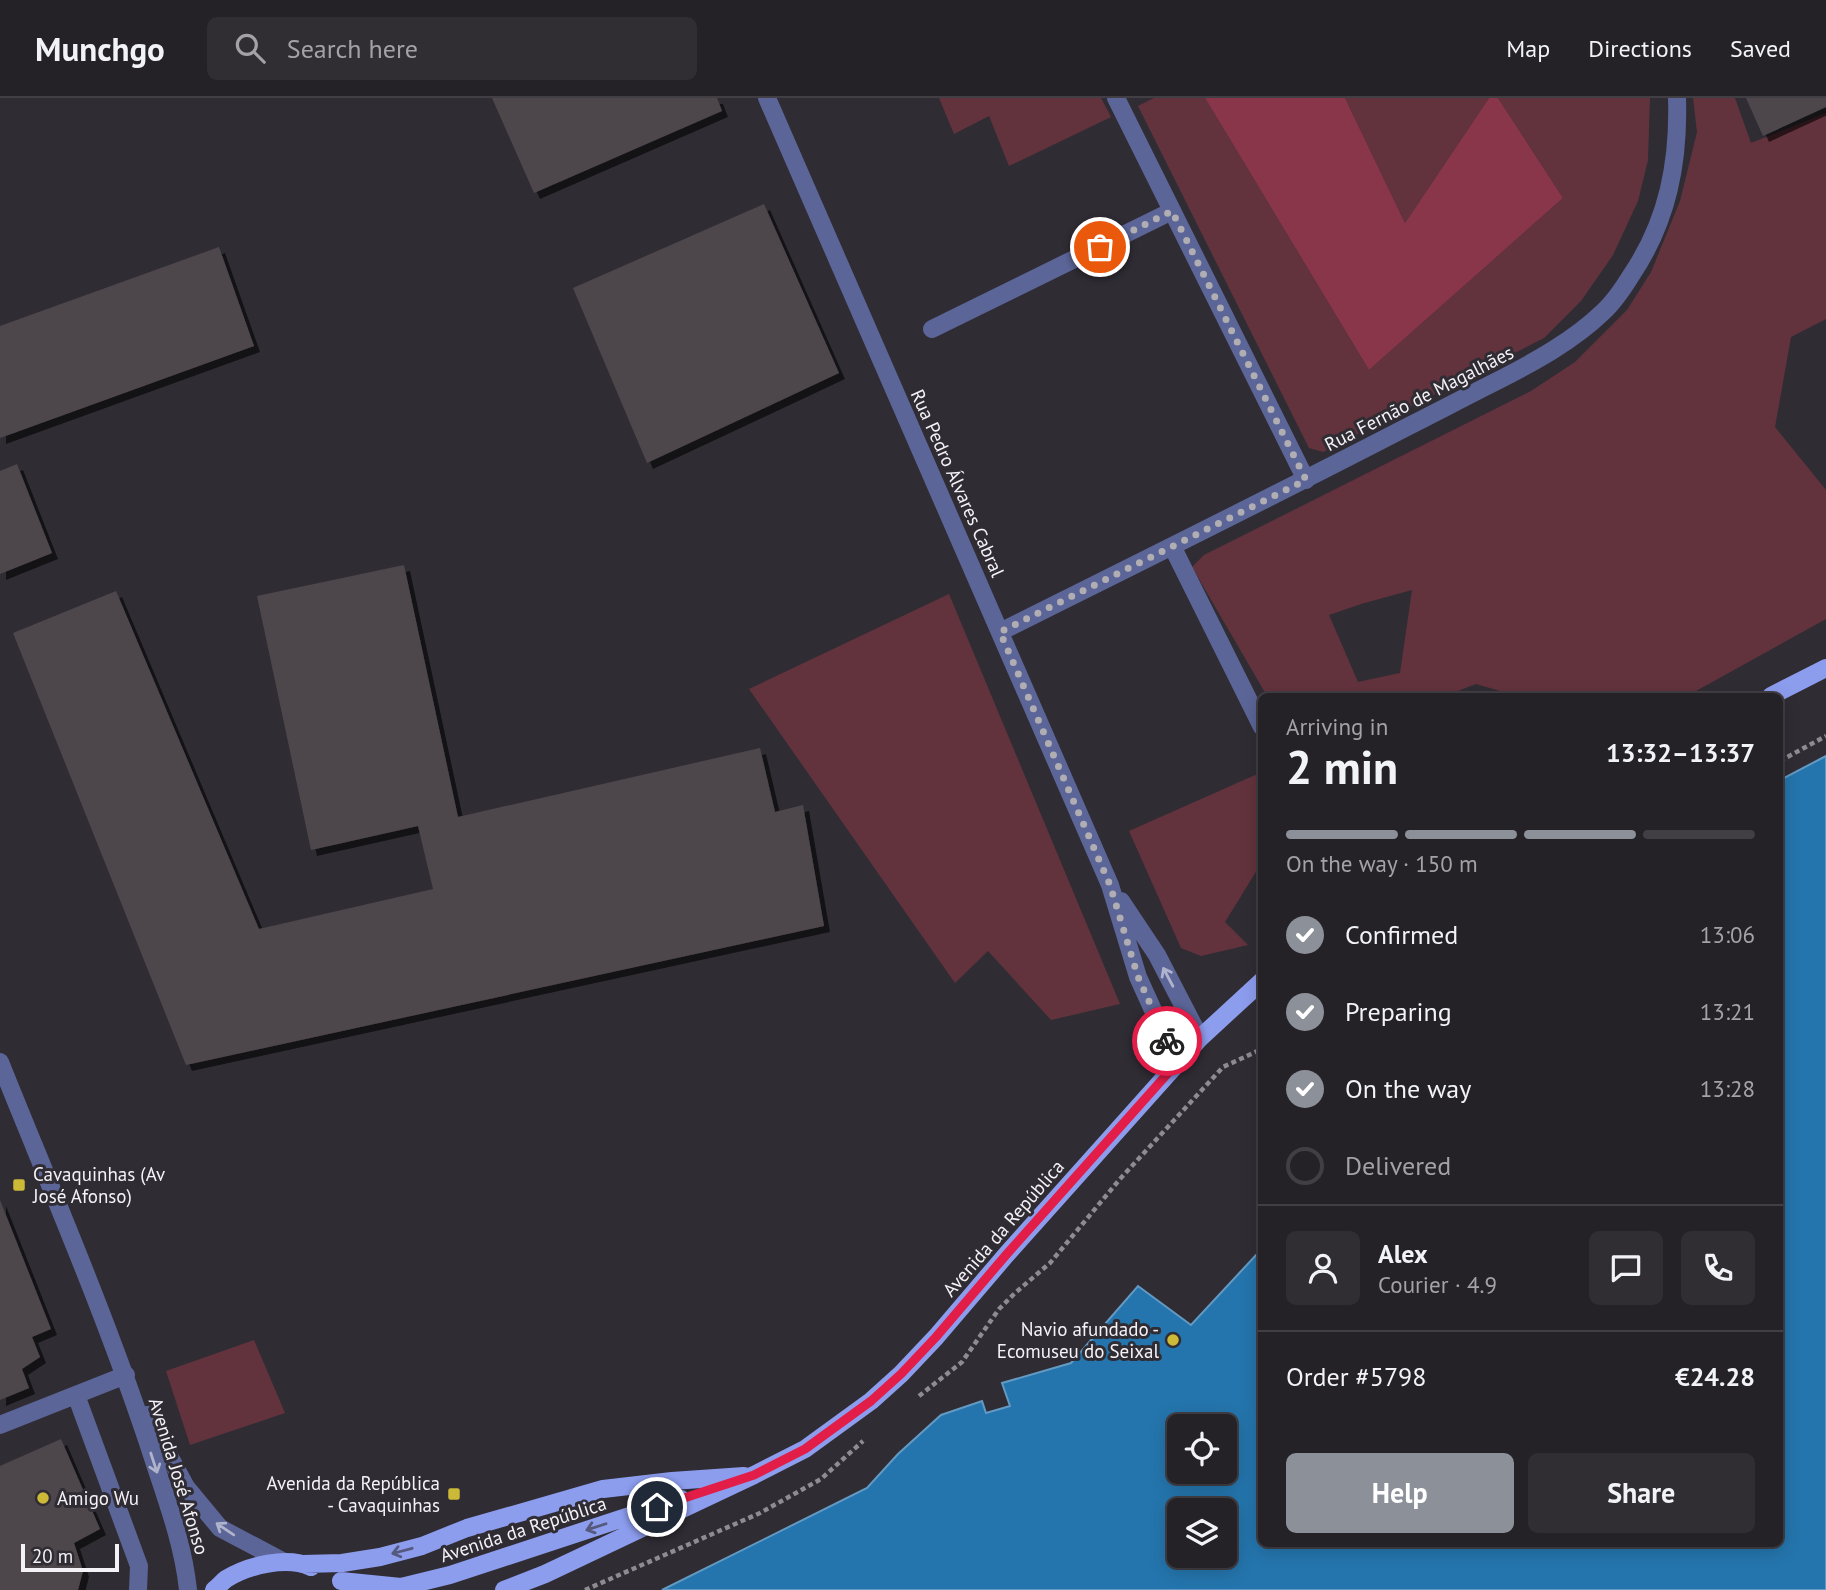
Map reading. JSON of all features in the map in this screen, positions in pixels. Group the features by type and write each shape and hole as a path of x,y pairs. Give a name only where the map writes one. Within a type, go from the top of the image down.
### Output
{"main road":[{"path":"1777,693 1826,668"},
{"name":"Avenida da República","path":"504,1590 545,1574 805,1449 871,1401 936,1337 1200,1038 1258,986"},
{"path":"303,1564 342,1563 380,1557 422,1546 467,1528 603,1489 754,1475"},
{"name":"Avenida da República","path":"214,1590 226,1579 256,1566 284,1562 303,1564 345,1586 401,1587 450,1576 754,1475"}],"street":[{"name":"Rua Pedro Álvares Cabral","path":"766,98 1110,885 1138,977 1177,1063"},
{"path":"1116,98 1306,480"},
{"name":"Rua Fernão de Magalhães","path":"1000,632 1306,480 1539,359 1575,335 1604,312 1646,253 1661,218 1672,181 1677,98"},
{"path":"932,329 1172,211"},
{"path":"1172,546 1258,719"},
{"name":"Rua Pedro Álvares Cabral","path":"1110,885 1157,955 1200,1038"},
{"name":"Avenida José Afonso","path":"0,1062 125,1375 173,1519 186,1567 188,1590"},
{"path":"0,1425 125,1375"},
{"name":"Avenida José Afonso","path":"125,1375 186,1487 220,1528 284,1562"},
{"path":"76,1395 139,1566 138,1590"}],"path":[{"path":"1783,759 1826,736"}],"shaded area":[{"path":"939,98 1101,98 1111,117 1009,166 989,116 954,134"},
{"path":"1154,98 1205,98 1369,370 1563,198 1498,98 1650,98 1648,160 1638,201 1613,255 1581,301 1544,338 1323,452 1309,448 1138,106"},
{"path":"1205,98 1345,98 1405,223 1489,98 1498,98 1563,198 1369,370"},
{"path":"1345,98 1489,98 1405,223"},
{"path":"1693,98 1735,98 1751,143 1826,113 1826,319 1791,337 1775,427 1826,490 1826,619 1692,693 1507,693 1476,684 1453,693 1265,693 1192,567 1204,555 1531,391 1575,362 1627,310 1651,272 1680,201 1697,132","holes":["1412,590 1400,673 1358,682 1329,615"]},
{"path":"949,594 1120,1004 1051,1020 988,951 955,983 749,689"},
{"path":"1258,774 1258,868 1225,922 1248,945 1201,956 1181,948 1129,831"},
{"path":"254,1340 285,1413 190,1445 166,1371"}],"water":[{"path":"1826,756 1826,1590 662,1590 867,1488 898,1454 941,1415 982,1401 986,1413 1010,1406 1002,1383 1071,1363 1138,1286 1191,1325 1257,1254 1258,1180 1258,1547 1783,1547 1783,778"}],"building":[{"path":"492,98 717,98 722,111 534,193"},
{"path":"1746,98 1826,98 1826,107 1763,136"},
{"path":"764,204 839,373 647,463 573,288"},
{"path":"219,247 254,346 0,438 0,326"},
{"path":"17,464 52,553 0,574 0,471"},
{"path":"404,565 458,817 760,748 775,812 803,805 824,926 186,1065 13,633 116,591 259,929 433,889 418,826 311,850 257,596"},
{"path":"0,1200 51,1329 32,1337 40,1357 22,1369 29,1388 0,1400"},
{"name":"Amigo Wu","path":"61,1439 100,1529 74,1543 83,1571 78,1590 0,1590 0,1466"}],"way so far":[{"path":"1100,247 1172,211 1306,480 1000,632 1110,885 1138,977 1167,1041"}],"place":[{"name":"Cavaquinhas (Av José Afonso)","path":"19,1185"},
{"name":"Navio afundado - Ecomuseu do Seixal","path":"1173,1340"},
{"name":"Avenida da República - Cavaquinhas","path":"454,1494"},
{"name":"Amigo Wu","path":"43,1498"}],"route":[{"path":"657,1507 754,1475 805,1449 871,1401 901,1374 1177,1063 1167,1041"}]}
